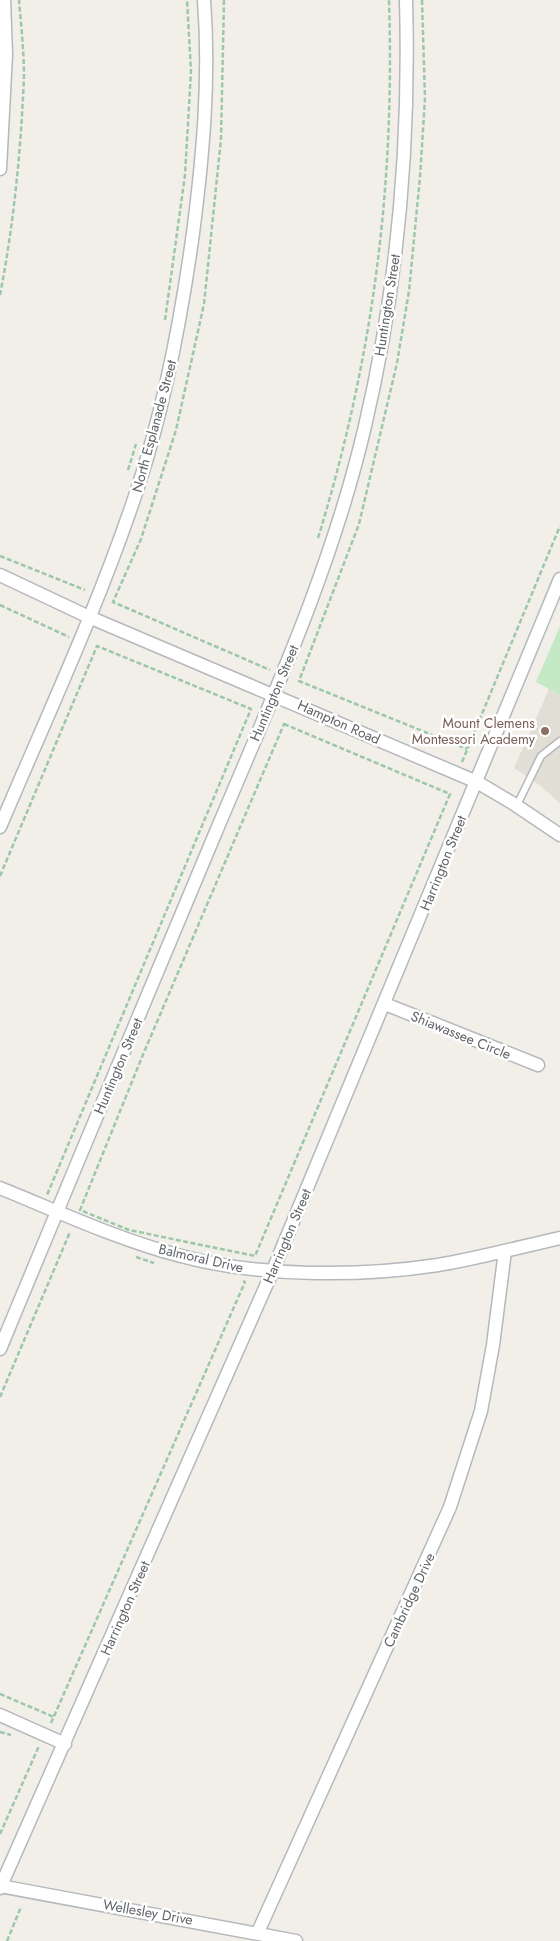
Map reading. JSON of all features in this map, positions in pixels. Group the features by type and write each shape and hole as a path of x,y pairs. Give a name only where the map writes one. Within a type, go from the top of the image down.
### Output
{"street":[{"path":"0,169 6,54 4,0"},
{"name":"North Esplanade Street","path":"0,827 89,616 137,490 171,368 182,314 202,150 207,58 204,0"},
{"name":"Huntington Street","path":"0,1349 300,631 344,505 365,426 382,343 395,262 404,162 407,62 406,0"},
{"name":"Hampton Road","path":"0,575 89,616 477,782 557,830"},
{"name":"Harrington Street","path":"0,1887 65,1744 273,1270 560,579"},
{"name":"Shiawassee Circle","path":"385,1004 538,1065"},
{"name":"Balmoral Drive","path":"0,1188 137,1243 181,1256 248,1270 350,1272 404,1269 505,1251 560,1238"},
{"name":"Cambridge Drive","path":"258,1932 450,1508 481,1411 493,1345 505,1251"},
{"path":"0,1715 65,1744"},
{"name":"Wellesley Drive","path":"0,1887 258,1932 296,1941"}],"lane":[{"path":"517,806 542,756 560,741"}],"path":[{"path":"0,295 11,239 18,168 24,74 19,0"},
{"path":"163,329 185,175 191,71 187,0"},
{"path":"316,544 337,477 363,361 379,266 388,160 388,0"},
{"path":"422,0 425,99 420,177 408,291 397,363 358,524 299,681 467,749"},
{"path":"127,474 138,436"},
{"path":"462,763 560,526"},
{"path":"0,556 85,592 88,583"},
{"path":"113,602 270,670 274,661"},
{"path":"0,605 69,636 65,645"},
{"path":"0,876 97,646 251,709 47,1195"},
{"path":"284,724 450,794 254,1256 129,1230 80,1210 142,1056 284,724"},
{"path":"0,1397 69,1231 77,1234"},
{"path":"130,1255 156,1264"},
{"path":"0,1694 54,1717 245,1282 236,1280"},
{"path":"0,1834 39,1745"},
{"path":"7,1941 21,1907"}],"shaded area":[{"name":"Mount Clemens Montessori Academy","path":"549,689 560,695 560,803 538,784 514,768"}],"green space":[{"path":"560,626 560,695 536,682"}],"place":[{"name":"Mount Clemens Montessori Academy","path":"545,731"}]}
